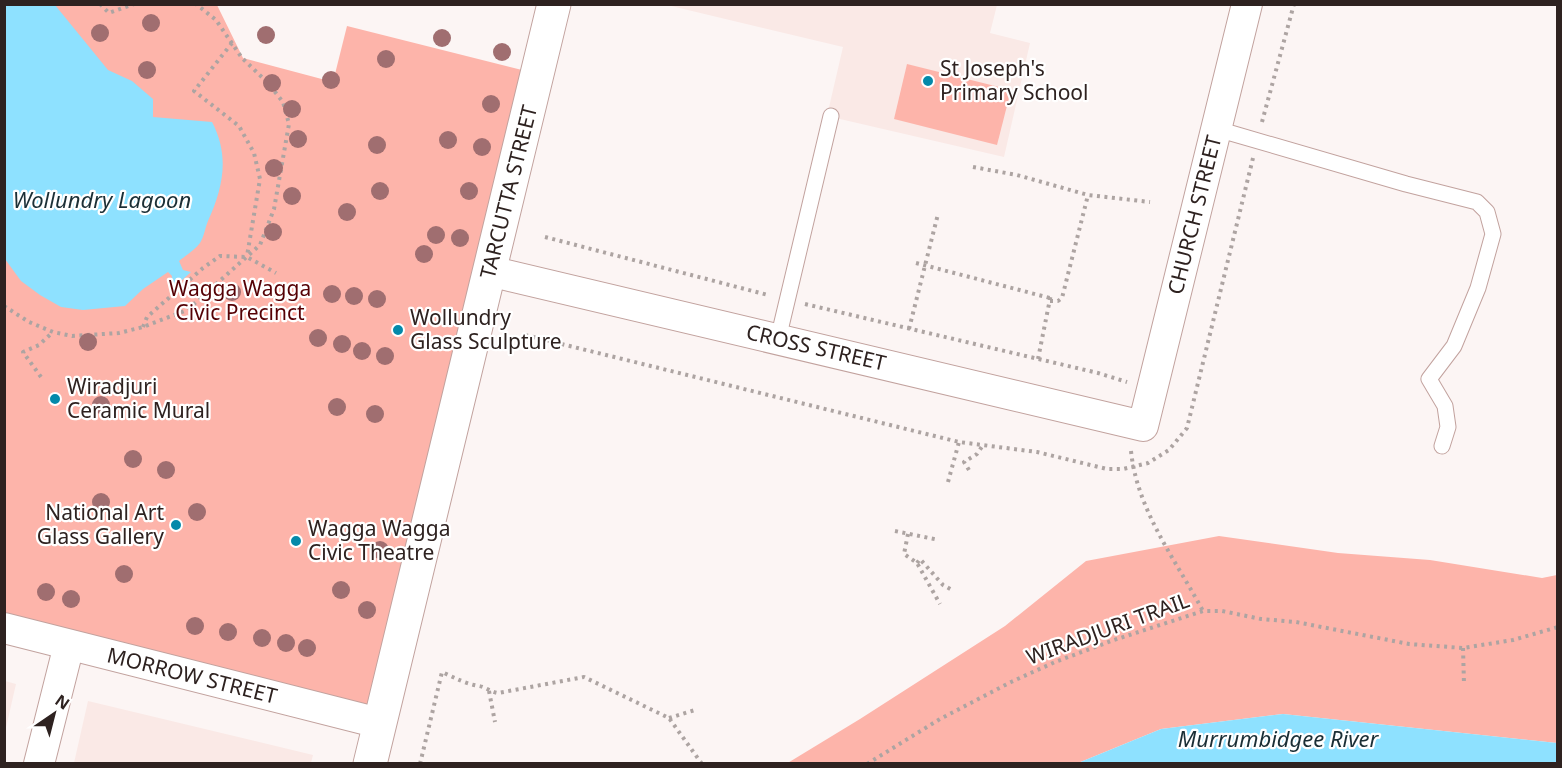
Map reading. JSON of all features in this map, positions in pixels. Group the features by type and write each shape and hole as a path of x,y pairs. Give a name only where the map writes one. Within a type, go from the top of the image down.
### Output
{"street":[{"name":"TARCUTTA STREET","path":"370,764 554,4"},
{"name":"CHURCH STREET","path":"1136,424 1152,388 1247,4"},
{"name":"CROSS STREET","path":"489,271 1136,424"},
{"name":"MORROW STREET","path":"4,628 380,723"},
{"path":"39,764 69,645"}],"lane":[{"path":"778,339 831,116"},
{"path":"1217,129 1406,184 1477,202 1487,212 1492,234 1478,288 1454,346 1429,379 1445,406 1448,427 1442,446"}],"path":[{"path":"100,4 109,13 134,4"},
{"path":"4,306 29,322 53,332 72,336 119,333 143,327 187,310 260,245 274,209 289,124 283,102 267,82 242,58 216,20 196,4"},
{"path":"1268,103 1294,4"},
{"path":"232,43 194,91 239,126 254,153 260,179 247,257"},
{"path":"973,167 1017,175 1088,195 1150,202"},
{"path":"916,263 1058,301 1062,298 1088,195"},
{"path":"909,329 938,214"},
{"path":"545,237 788,300 1098,373 1152,388"},
{"path":"143,327 147,317 220,256 247,257 276,273"},
{"path":"1038,359 1050,298"},
{"path":"41,377 23,352 39,345 53,332"},
{"path":"1136,424 1132,461 1140,494 1156,530 1203,611"},
{"path":"948,482 959,442"},
{"path":"969,470 964,462 977,454 983,445"},
{"path":"895,531 939,540"},
{"path":"908,534 904,554 917,563 940,604"},
{"path":"917,563 920,559 943,585 952,590"},
{"name":"WIRADJURI TRAIL","path":"867,764 940,719 1011,682 1055,662 1114,640 1203,611 1222,611 1261,619 1296,622 1408,644 1463,648 1513,640 1557,627"},
{"path":"1463,648 1464,684"},
{"path":"420,764 442,672 472,686 481,686 498,693 584,677 669,718 702,764"},
{"path":"489,691 495,722"},
{"path":"669,718 695,710"}],"shaded area":[{"name":"St Joseph's Primary School","path":"667,5 997,5 990,33 1030,43 1004,157 827,116 843,47"},
{"path":"4,681 16,684 5,732"},
{"path":"88,701 313,755 311,763 74,763"}],"green space":[{"name":"Wagga Wagga Civic Precinct","path":"4,5 217,5 243,58 333,82 347,26 538,74 379,723 5,628"},
{"path":"907,64 1011,90 997,145 894,119"},
{"path":"1219,536 1338,553 1430,560 1542,578 1557,575 1557,743 1283,714 1161,729 1078,763 786,764 1005,626 1086,561"}],"water":[{"name":"Wollundry Lagoon","path":"5,4 55,5 108,70 132,81 153,99 153,117 212,122 218,135 223,160 221,184 201,241 179,261 183,270 191,272 170,291 172,276 168,272 143,289 125,306 83,310 61,307 21,281 5,259"},
{"name":"Murrumbidgee River","path":"1283,714 1557,743 1557,763 1078,763 1161,729"}],"place":[{"name":"St Joseph's Primary School","path":"928,81"},
{"name":"Wollundry Glass Sculpture","path":"398,330"},
{"name":"Wiradjuri Ceramic Mural","path":"55,399"},
{"name":"National Art Glass Gallery","path":"176,525"},
{"name":"Wagga Wagga Civic Theatre","path":"296,541"}]}
